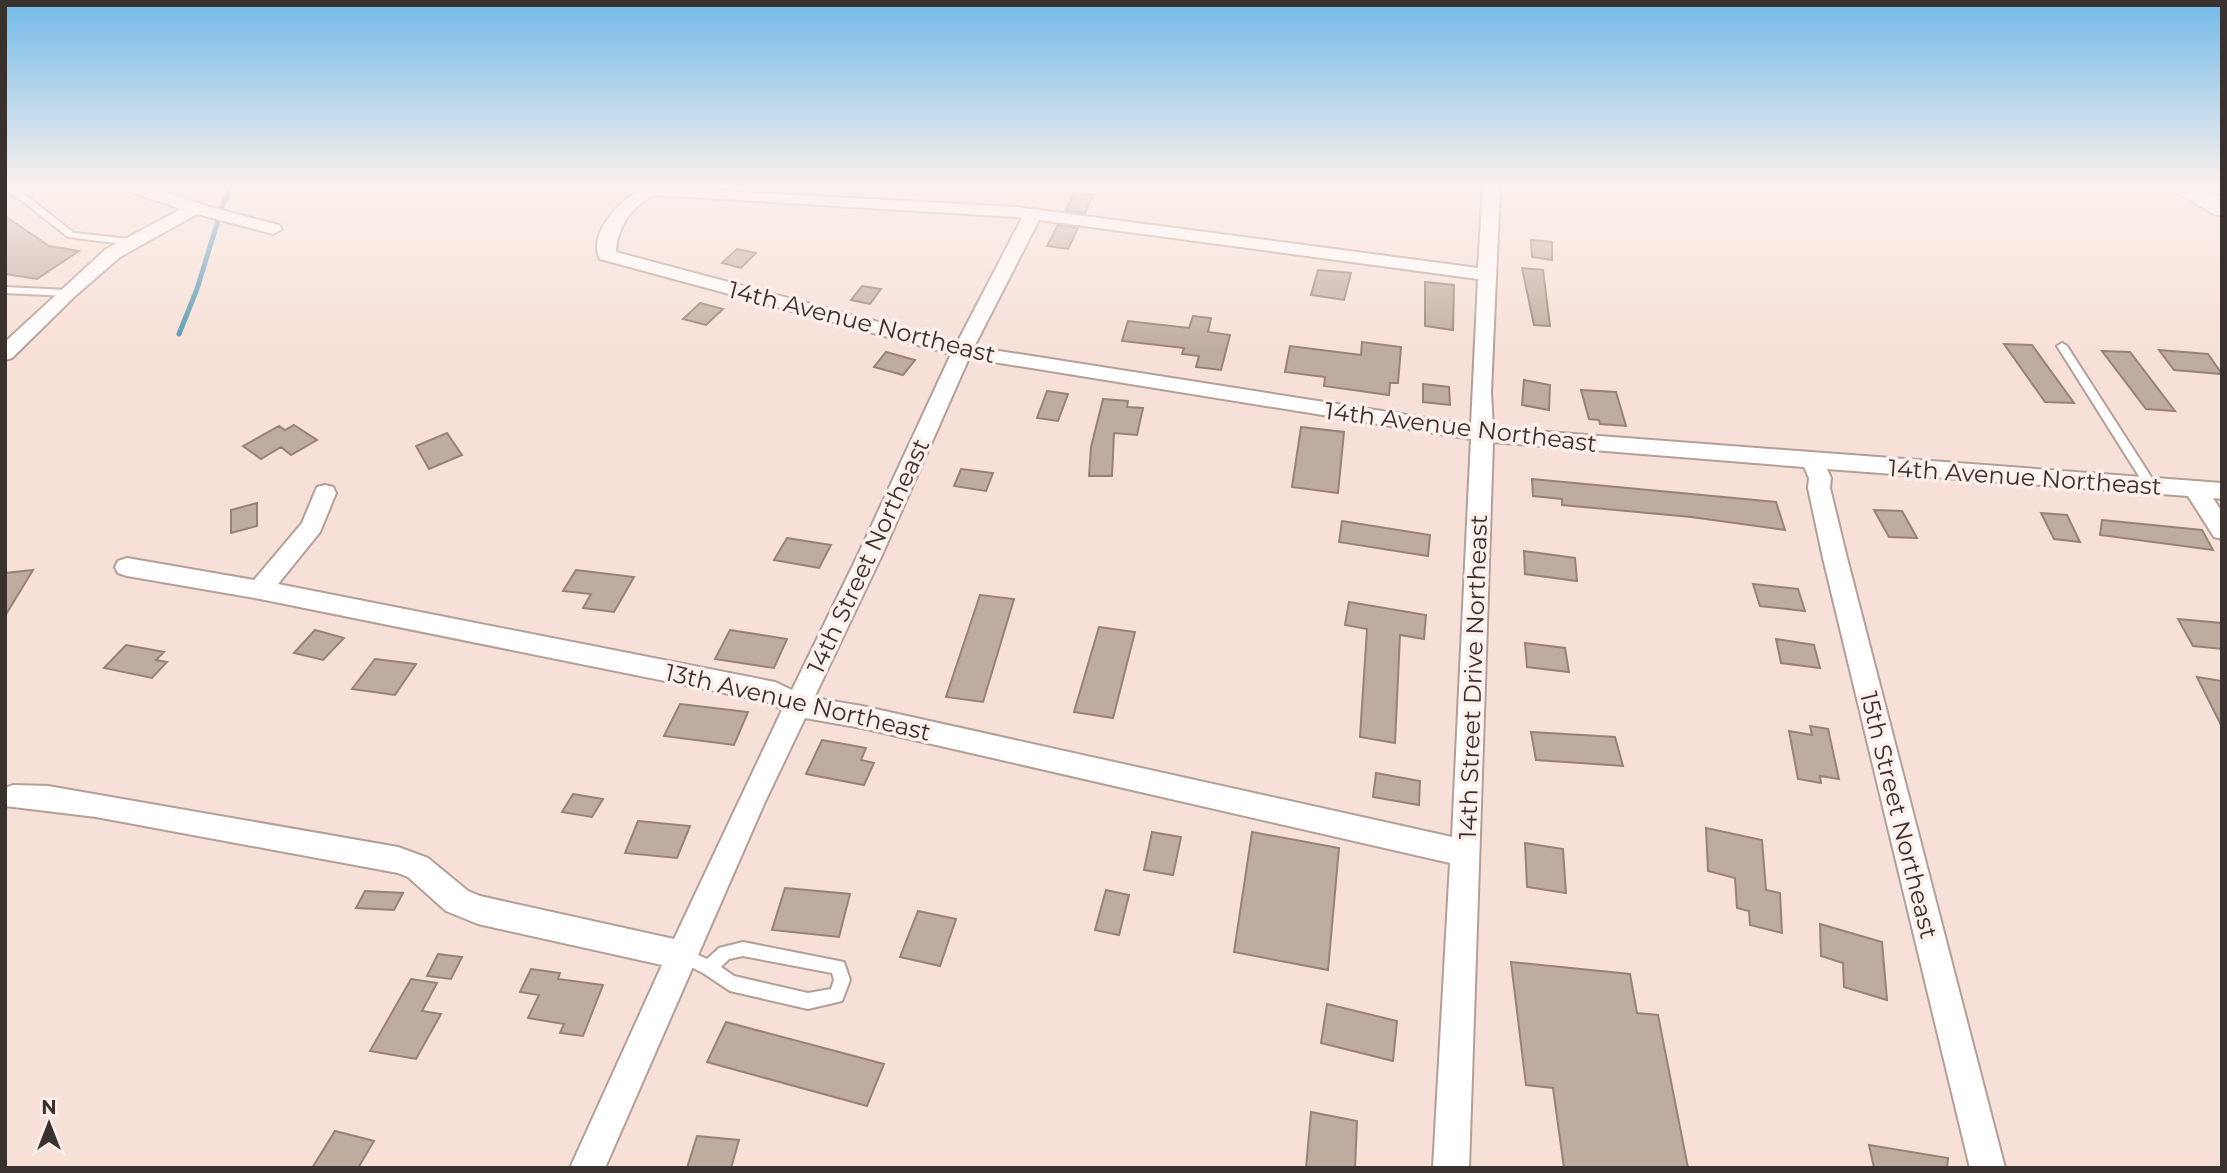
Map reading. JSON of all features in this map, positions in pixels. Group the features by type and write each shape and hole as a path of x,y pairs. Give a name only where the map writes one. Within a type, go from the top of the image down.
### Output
{"street":[{"path":"8,349 67,293 113,253 130,242"},
{"name":"14th Avenue Northeast","path":"608,242 607,255 962,352 1482,434 1812,462 2222,491"},
{"name":"14th Street Northeast","path":"587,1168 682,955 962,352 1018,242"},
{"path":"1240,242 1489,275"},
{"name":"14th Street Drive Northeast","path":"1451,1168 1482,434 1481,392 1490,242"},
{"name":"15th Street Northeast","path":"1812,462 1820,478 1819,488 1835,558 1988,1168"},
{"path":"2195,489 2222,531"},
{"path":"260,590 312,526 325,493"},
{"name":"13th Avenue Northeast","path":"127,567 260,590 775,692 798,706 862,717 1465,852"},
{"path":"13,797 48,798 96,805 398,860 418,867 457,901 478,910 682,955"}],"lane":[{"path":"5,290 67,293"},
{"path":"2062,346 2151,486"},
{"path":"682,955 709,968 730,983 808,1001 836,996 842,980 838,967 743,950 725,953 709,968"}],"building":[{"path":"5,242 43,242 49,246 79,251 37,279 5,274"},
{"path":"1049,242 1071,242 1068,249 1047,246"},
{"path":"1531,242 1552,242 1552,260 1532,257"},
{"path":"737,249 756,253 741,268 722,263"},
{"path":"1522,268 1543,270 1550,326 1534,325"},
{"path":"1318,270 1351,273 1344,300 1311,295"},
{"path":"1425,282 1454,285 1453,330 1425,326"},
{"path":"862,286 881,289 870,304 851,300"},
{"path":"700,303 723,309 706,325 683,319"},
{"path":"1193,316 1211,318 1208,332 1230,335 1221,370 1196,367 1199,356 1182,354 1184,348 1122,341 1128,321 1189,328"},
{"path":"1362,342 1401,347 1398,383 1390,383 1389,395 1324,386 1325,377 1285,372 1290,346 1361,355"},
{"path":"2004,344 2032,345 2074,403 2045,402"},
{"path":"2159,350 2208,354 2222,374 2174,370"},
{"path":"2102,351 2130,352 2175,411 2146,409"},
{"path":"886,352 915,360 903,375 874,367"},
{"path":"1524,380 1550,385 1549,410 1522,405"},
{"path":"1423,384 1449,387 1450,405 1423,402"},
{"path":"1581,390 1616,392 1626,426 1600,424 1599,420 1589,419"},
{"path":"1047,391 1068,394 1058,421 1037,418"},
{"path":"1103,399 1128,401 1127,407 1143,408 1137,435 1114,433 1112,476 1089,476 1091,447"},
{"path":"294,425 317,440 291,455 281,447 261,459 243,446 279,426 285,430"},
{"path":"1301,427 1344,432 1338,493 1292,487"},
{"path":"447,433 462,455 429,469 416,446"},
{"path":"961,469 993,473 986,491 954,486"},
{"path":"1532,479 1776,502 1785,530 1691,517 1562,505 1562,499 1533,496"},
{"path":"257,503 257,526 231,533 231,510"},
{"path":"1874,510 1902,511 1917,538 1889,537"},
{"path":"2041,513 2067,515 2080,542 2054,539"},
{"path":"2102,520 2202,530 2213,550 2100,535"},
{"path":"1342,521 1430,535 1428,556 1339,542"},
{"path":"787,538 831,545 819,568 774,560"},
{"path":"1524,551 1575,558 1577,581 1525,574"},
{"path":"33,570 5,616 5,573"},
{"path":"576,570 634,577 614,612 583,608 591,594 563,591"},
{"path":"1753,584 1798,589 1805,611 1760,606"},
{"path":"980,595 1014,599 983,702 946,697"},
{"path":"1349,602 1426,615 1424,639 1400,635 1395,743 1360,737 1367,629 1345,625"},
{"path":"2178,619 2222,623 2222,649 2193,646"},
{"path":"1099,627 1135,632 1113,718 1074,712"},
{"path":"315,630 344,638 323,660 294,653"},
{"path":"730,630 787,639 774,668 715,659"},
{"path":"1776,639 1814,645 1820,668 1781,663"},
{"path":"1525,643 1565,648 1569,672 1527,667"},
{"path":"126,645 164,652 156,660 167,662 152,678 104,668"},
{"path":"375,659 416,664 395,695 352,689"},
{"path":"2197,677 2222,681 2222,727"},
{"path":"680,704 748,712 734,745 664,736"},
{"path":"1810,726 1828,729 1839,779 1820,776 1821,783 1798,779 1789,731 1812,735"},
{"path":"1531,732 1615,737 1623,766 1536,760"},
{"path":"822,740 866,748 861,760 874,763 864,785 806,774"},
{"path":"1376,773 1420,781 1419,805 1373,797"},
{"path":"573,794 603,799 592,817 562,812"},
{"path":"638,821 690,826 677,858 625,853"},
{"path":"1706,828 1762,840 1766,890 1780,893 1782,933 1750,925 1749,911 1737,908 1735,878 1708,871"},
{"path":"1152,832 1181,837 1173,875 1144,870"},
{"path":"1252,832 1339,848 1328,970 1234,952"},
{"path":"1525,843 1563,849 1566,893 1527,887"},
{"path":"785,888 850,894 839,937 772,930"},
{"path":"1106,890 1129,895 1119,935 1095,930"},
{"path":"365,891 403,893 394,910 356,908"},
{"path":"918,911 956,919 940,966 900,957"},
{"path":"1820,924 1882,942 1887,1000 1844,987 1843,963 1821,956"},
{"path":"438,954 462,957 451,979 427,976"},
{"path":"1511,962 1630,974 1637,1013 1658,1015 1688,1168 1564,1168 1553,1088 1526,1085"},
{"path":"531,969 560,973 558,979 603,985 583,1036 560,1033 564,1024 528,1018 539,995 520,992"},
{"path":"411,979 437,983 422,1011 441,1014 416,1059 370,1051"},
{"path":"1327,1004 1397,1021 1393,1061 1321,1043"},
{"path":"726,1022 884,1064 867,1106 707,1062"},
{"path":"1311,1112 1357,1121 1355,1168 1306,1168"},
{"path":"335,1131 374,1141 358,1168 312,1168"},
{"path":"697,1136 739,1140 731,1168 687,1168"},
{"path":"1869,1145 1948,1158 1947,1168 1874,1168"}],"waterway":[{"path":"179,334 212,242"}]}
